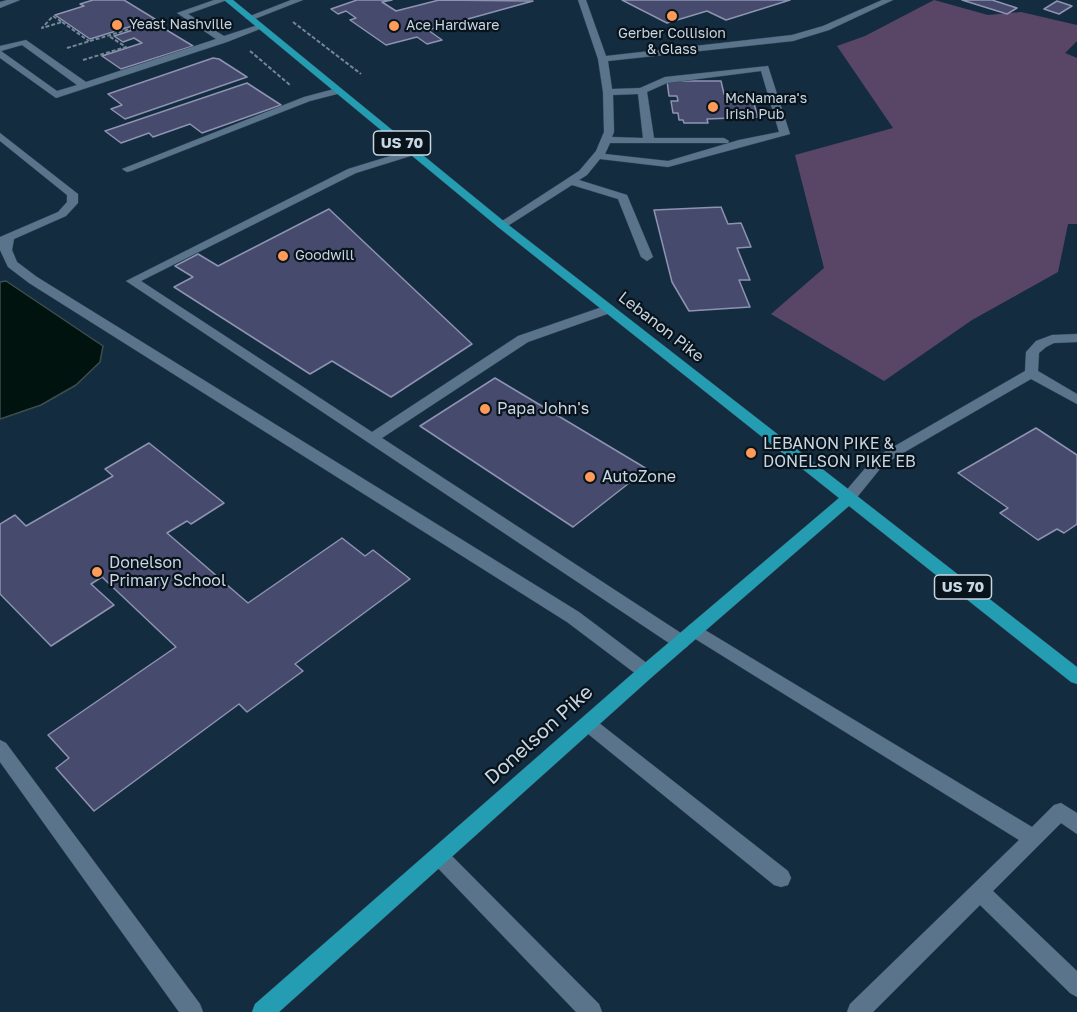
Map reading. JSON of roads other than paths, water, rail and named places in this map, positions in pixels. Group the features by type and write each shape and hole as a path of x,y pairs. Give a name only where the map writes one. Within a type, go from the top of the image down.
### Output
{"main road":[{"name":"Lebanon Pike","path":"228,0 502,225 1077,677"},
{"name":"Donelson Pike","path":"263,1012 646,672 849,497"}],"street":[{"path":"0,5 16,0"},
{"path":"223,0 181,13 228,38"},
{"path":"249,18 299,0"},
{"path":"502,225 583,173 598,156 609,132 608,92 603,59 582,0"},
{"path":"603,59 793,38 826,28 889,0"},
{"path":"0,54 56,95 261,27"},
{"path":"0,49 23,42 85,86"},
{"path":"598,156 668,164 743,142 785,134 765,68 665,80 642,91 608,92"},
{"path":"127,169 307,99 338,91"},
{"path":"642,91 650,141"},
{"path":"0,136 73,194 72,203 62,214 4,240 12,264 33,280 573,616 646,672"},
{"path":"606,140 743,142"},
{"path":"413,152 352,171 132,281 372,438 688,636 1035,839"},
{"path":"571,181 623,197 647,257"},
{"path":"372,438 523,339 609,309"},
{"path":"1031,373 1033,352 1041,344 1052,339 1077,338"},
{"path":"849,497 879,461 1031,373"},
{"path":"1031,373 1077,400"},
{"path":"588,724 780,878"},
{"path":"0,748 192,1012"},
{"path":"858,1012 1061,811 1077,825"},
{"path":"439,856 591,1012"},
{"path":"980,892 1077,986"}],"place":[{"name":"Gerber Collision & Glass","path":"672,16"},
{"name":"Yeast Nashville","path":"117,25"},
{"name":"Ace Hardware","path":"394,26"},
{"name":"McNamara's Irish Pub","path":"713,107"},
{"name":"Goodwill","path":"283,256"},
{"name":"Papa John's","path":"485,409"},
{"name":"LEBANON PIKE & DONELSON PIKE EB","path":"751,453"},
{"name":"AutoZone","path":"590,477"},
{"name":"Donelson Primary School","path":"97,572"}]}
